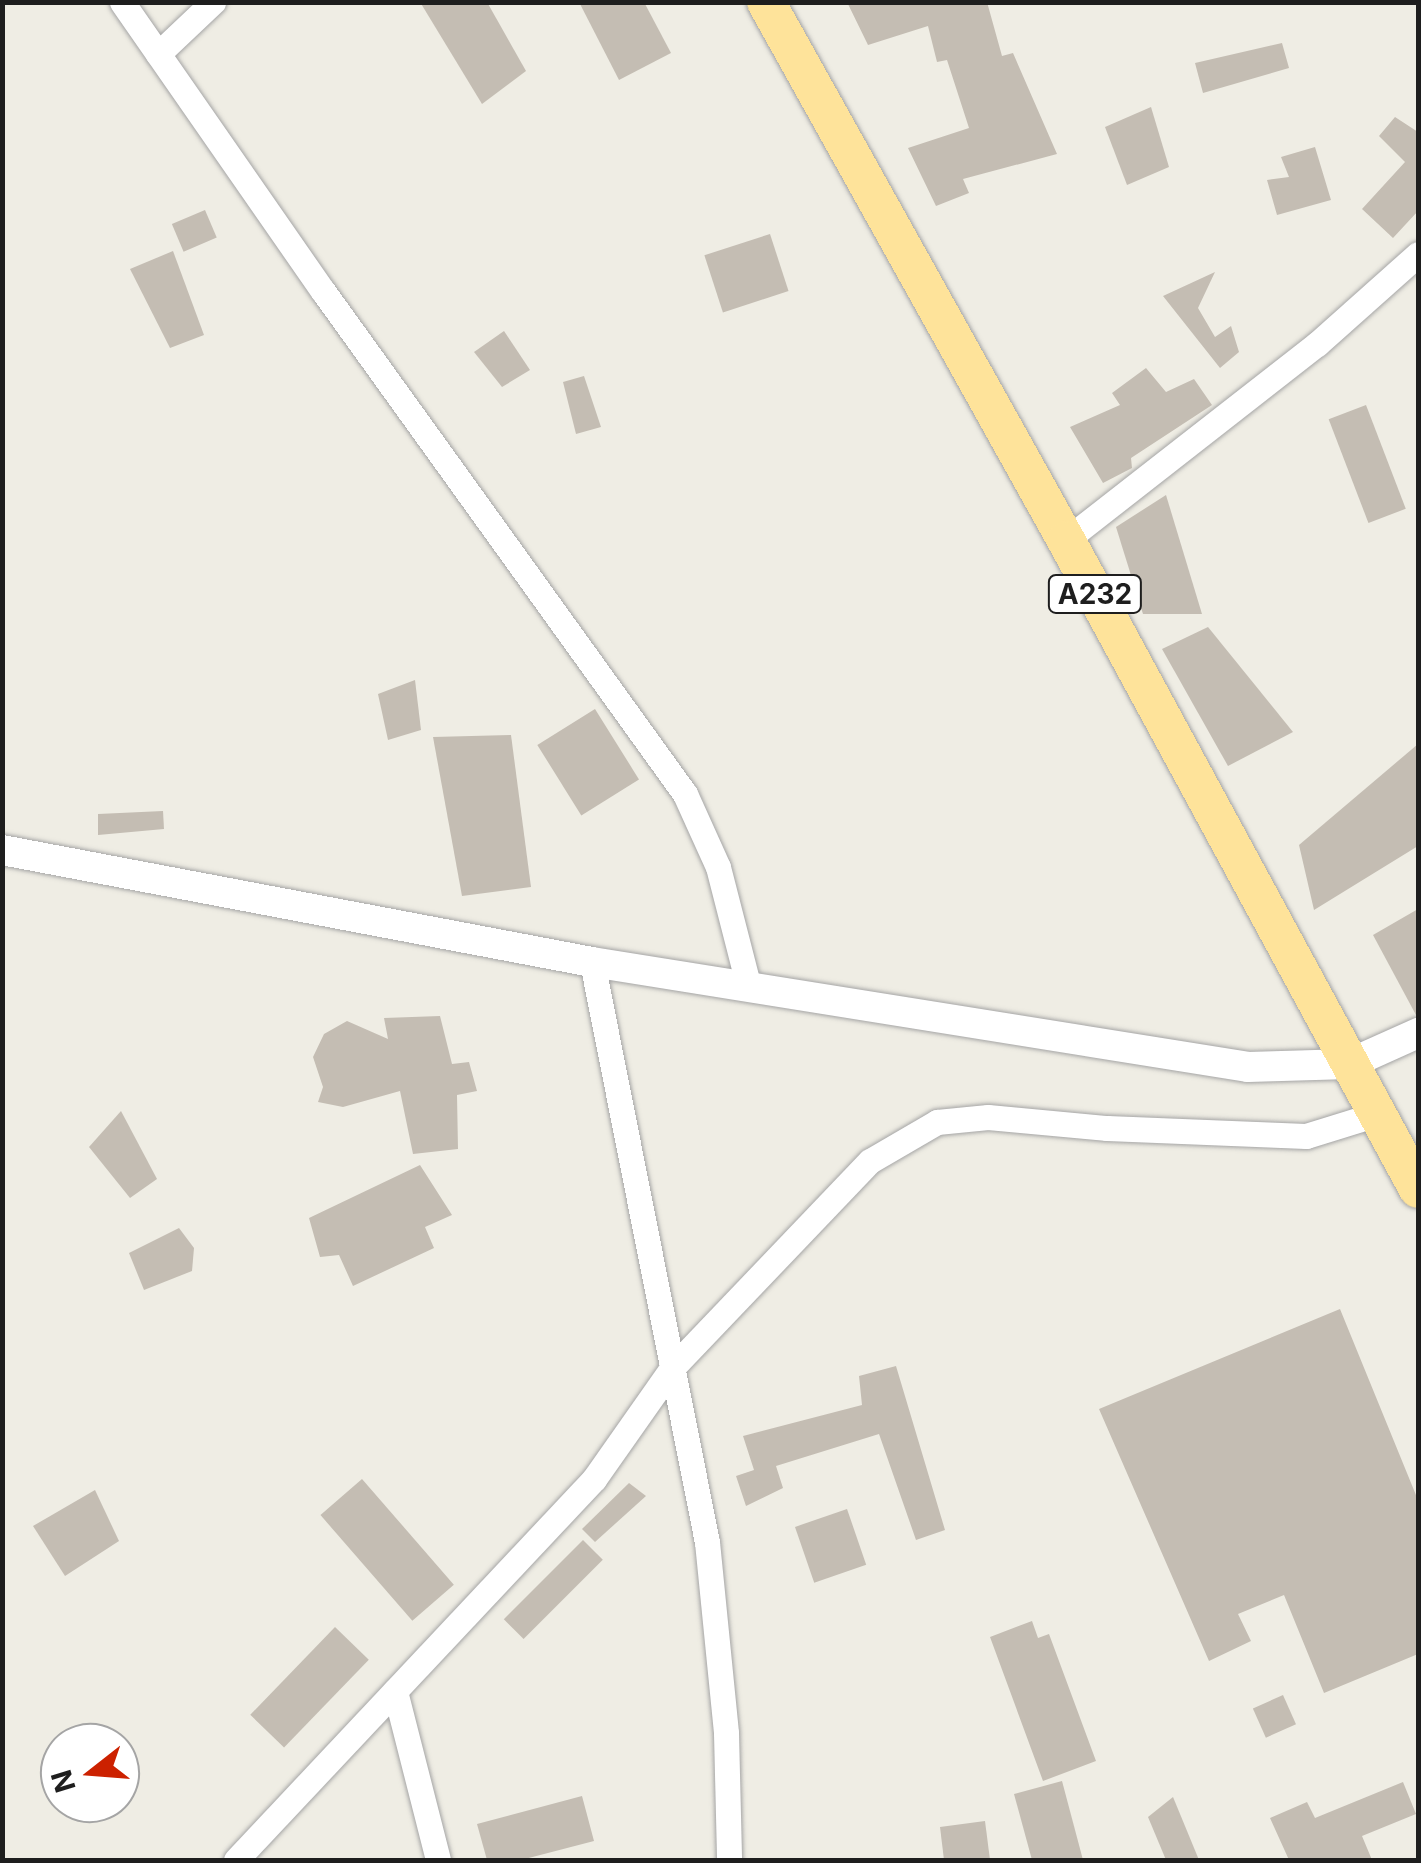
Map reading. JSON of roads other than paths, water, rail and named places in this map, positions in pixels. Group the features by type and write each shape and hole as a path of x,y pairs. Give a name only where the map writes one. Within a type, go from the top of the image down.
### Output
{"main road":[{"name":"A232","path":"766,2 1066,540 1418,1189"}],"street":[{"path":"122,2 686,794 718,867 749,988"},
{"path":"158,54 214,2"},
{"path":"1066,540 1316,344 1418,254"},
{"path":"2,850 592,962 1248,1067 1349,1064 1418,1032"},
{"path":"592,962 707,1542 726,1733 729,1860"},
{"path":"236,1860 594,1479 672,1368 870,1161 937,1122 988,1117 1108,1128 1306,1136 1377,1114"},
{"path":"395,1691 438,1860"}]}
